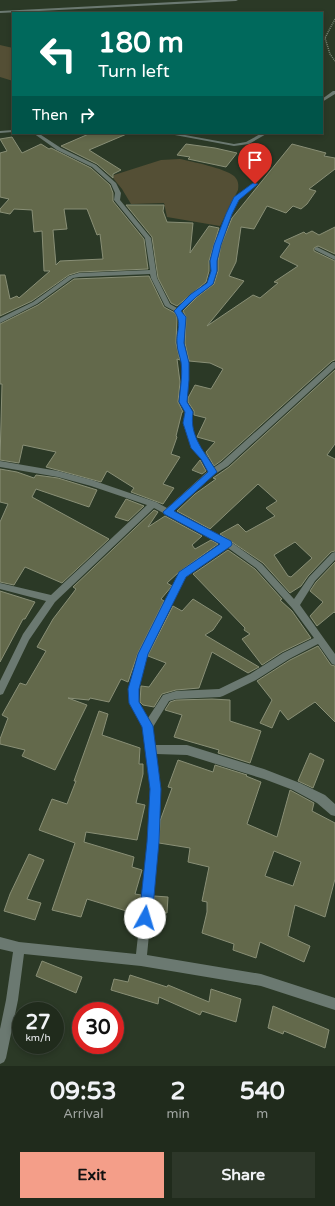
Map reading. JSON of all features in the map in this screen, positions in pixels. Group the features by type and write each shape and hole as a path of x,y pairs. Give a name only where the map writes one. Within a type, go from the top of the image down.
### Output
{"street":[{"path":"0,12 236,0"},
{"path":"323,100 335,92"},
{"path":"0,132 12,131"},
{"path":"36,134 59,149 94,166 113,183 118,193 117,200 148,238 153,272 166,305 178,311 182,317 183,323 180,343 185,363 183,402 189,412 187,423 196,448 204,457 212,472"},
{"path":"172,134 234,145 247,144 264,134"},
{"path":"178,311 194,295 210,284 214,271 213,261 217,245 229,214 236,199 255,184"},
{"path":"317,249 335,258"},
{"path":"0,321 35,303 71,277 79,275 153,272"},
{"path":"168,512 212,472 225,464 335,364"},
{"path":"0,464 58,474 92,483 153,504 228,544 259,566 295,605 335,661"},
{"path":"0,691 26,637 52,600 153,504"},
{"path":"141,960 153,842 155,797 148,726 134,703 134,689 143,654 183,575 228,544"},
{"path":"295,605 312,579 335,555"},
{"path":"0,586 52,600"},
{"path":"148,726 166,698 176,695 220,693 253,677 286,656 320,639"},
{"path":"150,749 187,750 264,774 296,786 321,800 335,811"},
{"path":"0,943 19,948 141,960 260,980 335,1004"},
{"path":"0,1058 12,1000 19,948"}],"path":[{"path":"335,20 325,38 330,54 335,61"}],"shaded area":[{"path":"0,45 12,48 12,81 0,77"},
{"path":"180,159 223,170 234,176 236,179 238,190 220,226 167,217 164,203 131,204 113,178 114,175 161,160"}],"building":[{"path":"89,134 127,134 89,150 121,170 113,174 113,178 97,164 61,146"},
{"path":"12,137 22,153 41,144 91,168 110,185 113,193 113,201 144,239 148,269 79,272 69,275 32,301 0,316 0,275 5,275 10,299 17,296 19,298 50,271 44,271 42,231 34,232 32,210 14,209 10,214 0,212 0,209 9,199 0,197 0,153 7,151 0,139","holes":["64,209 87,209 97,235 100,234 103,259 60,261 56,265 53,230 67,229"]},
{"path":"186,144 237,153 226,167 188,159 190,157 177,155"},
{"path":"292,144 326,153 324,156 335,158 335,169 309,189 316,191 307,204 301,209 293,206 286,213 267,206 254,229 241,227 236,262 229,276 244,281 207,326 253,295 260,298 278,283 274,282 298,266 280,257 290,244 284,241 304,232 306,234 312,231 319,235 335,227 335,254 318,246 314,248 314,251 335,261 335,360 332,361 214,466 206,452 215,442 197,437 206,418 194,415 194,411 188,402 188,398 195,385 211,389 223,369 210,363 189,361 185,343 186,317 183,311 197,297 214,284 218,271 221,245 232,218"},
{"path":"126,205 164,205 163,211 167,222 193,223 190,253 209,226 219,228 209,261 209,271 206,282 177,306 171,303 158,278 152,237"},
{"path":"149,276 164,307 175,313 177,317 176,343 180,360 177,359 180,382 178,402 183,412 171,454 180,457 163,484 174,488 163,504 131,492 134,488 107,471 101,482 46,467 56,452 23,445 19,463 0,460 2,384 0,384 0,324 38,305 74,279"},
{"path":"335,370 335,444 327,455 335,459 335,551 331,552 308,576 301,586 290,593 263,563 220,534 238,524 246,532 275,516 266,508 277,501 258,484 210,529 177,511 195,494 216,479 213,478 229,467","holes":["295,542 312,558 291,577 288,576 274,555"]},
{"path":"200,460 206,471 202,474 192,470"},
{"path":"0,469 17,472 34,478 36,475 58,478 97,490 89,507 36,489 32,497 109,539 62,583 25,567 14,585 0,582 0,522 8,504 0,502"},
{"path":"126,499 144,506 128,521 115,517"},
{"path":"154,510 158,512 148,527 165,516 202,536 192,545 195,549 211,540 218,544 179,572 167,583 172,586 161,599 164,601 138,653 128,682 121,679 109,702 90,698 89,700 68,698 87,705 55,770 22,756 25,750 0,744 0,739 8,718 2,715 20,683 26,685 46,651 37,647 53,619 76,589 73,587"},
{"path":"228,550 255,569 282,599 280,600 292,611 311,638 282,652 262,665 242,639 250,634 244,630 245,628 193,574"},
{"path":"335,562 335,613 334,612 317,626 310,616 323,602 310,591 316,582"},
{"path":"0,591 35,602 25,619 23,619 0,662"},
{"path":"193,599 222,617 213,630 205,635 259,667 248,673 212,652 199,688 176,690 162,694 154,707 143,705 140,702 141,686 149,687 166,663 148,655 173,606 182,611"},
{"path":"318,646 331,665 335,666 335,722 315,702 288,720 280,710 272,728 260,723 272,700 257,681 290,660"},
{"path":"176,700 230,700 230,721 261,731 250,763 218,753 219,750 174,737 182,715 165,710 170,702"},
{"path":"99,711 108,714 102,735 140,748 139,764 143,764 143,774 136,803 145,805 137,840 86,832 84,842 134,857 132,867 142,870 135,894 141,895 139,911 134,910 133,913 87,899 81,917 52,910 75,843 39,830 52,799 67,804"},
{"path":"310,753 324,760 313,788 298,781"},
{"path":"178,760 213,772 215,765 247,775 246,776 261,782 247,824 277,837 290,790 314,803 312,811 335,823 335,879 325,917 295,905 288,936 310,946 304,962 260,942 256,958 233,950 234,944 202,933 207,912 207,902 202,901 209,867 188,862 190,848 159,843 160,821 172,788 168,787","holes":["274,851 301,862 293,886 265,876"]},
{"path":"29,854 44,860 27,899 41,903 35,920 4,911 10,894"},
{"path":"154,896 168,897 167,913 153,912"},
{"path":"42,961 82,977 76,993 36,976"},
{"path":"130,975 167,987 168,985 209,1002 211,989 241,999 236,1022 202,1011 200,1015 159,997 158,1004 111,990 114,979 128,982"},
{"path":"273,1006 329,1030 325,1048 284,1031 283,1034 268,1028"}],"route":[{"path":"145,918 153,842 155,789 148,726 134,703 134,689 143,654 183,575 228,544 168,512 212,472 204,457 196,448 187,423 189,412 183,402 185,393 185,363 180,343 183,323 182,317 178,311 194,295 210,284 214,271 213,261 217,245 229,214 236,199 255,184"}]}
